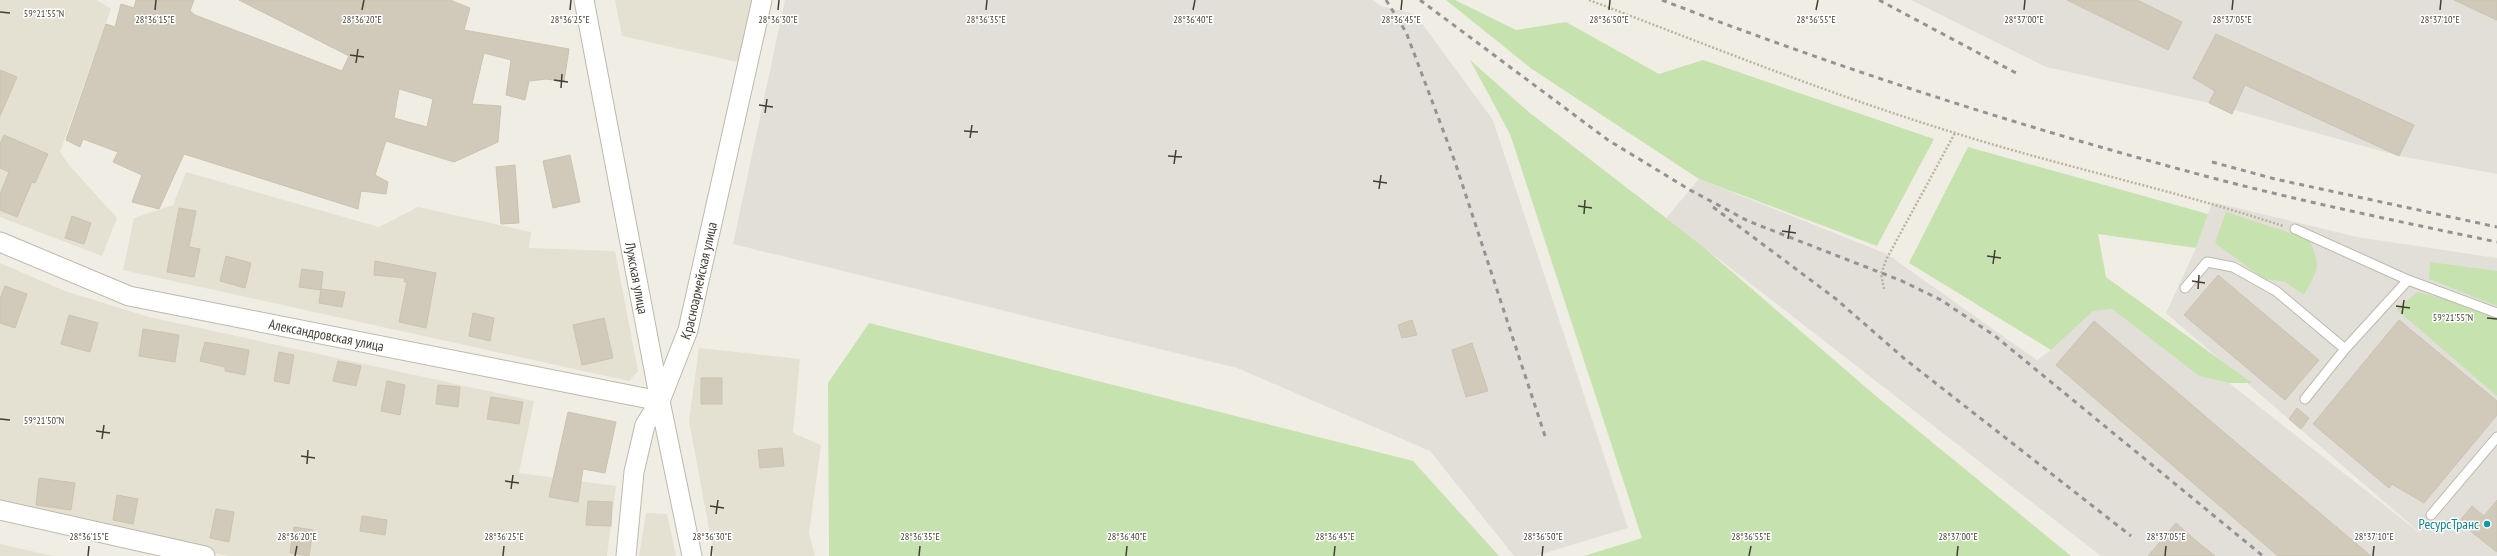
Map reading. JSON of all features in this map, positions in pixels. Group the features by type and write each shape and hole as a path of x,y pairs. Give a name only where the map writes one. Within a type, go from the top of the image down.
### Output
{"street":[{"name":"Лужская улица","path":"584,0 660,401 692,556"},
{"name":"Красноармейская улица","path":"626,556 634,472 640,445 645,425 660,401 688,330 762,0"},
{"name":"Александровская улица","path":"0,242 129,296 660,401"},
{"path":"0,510 205,556"}],"lane":[{"path":"2295,230 2408,280 2497,313"},
{"path":"2185,288 2207,262 2233,267 2276,291 2345,349"},
{"path":"2305,399 2345,349 2408,280"},
{"path":"2431,515 2497,437"}],"path":[{"path":"1589,0 1767,67 1954,133 2221,206 2295,230"},
{"path":"1884,289 1881,274 1887,258 1954,133"}],"shaded area":[{"path":"0,0 97,0 111,9 60,152 69,165 117,218 102,256 0,217"},
{"path":"615,0 755,0 742,63 622,36"},
{"path":"785,0 1373,0 1381,6 1415,14 1493,120 1628,528 1535,556 1514,556 1430,451 1237,368 733,244"},
{"path":"1911,0 2497,0 2497,174 2399,156 2209,103 2046,67"},
{"path":"186,172 379,227 418,207 531,232 529,248 615,251 638,371 629,381 123,270 134,218 173,205"},
{"path":"1699,179 1887,254 2037,360 2051,350 2093,310 2112,309 2199,376 2229,383 2425,537 2166,313 2196,248 2212,202 2357,237 2497,258 2497,556 2101,556 1666,218"},
{"path":"0,263 65,291 149,317 534,401 519,473 616,486 607,556 228,556 0,509"},
{"path":"699,348 800,359 793,433 821,445 809,533 815,556 714,556 689,421"},
{"path":"646,513 667,514 676,556 639,556"},
{"path":"0,544 53,556 0,556"}],"green space":[{"path":"1446,0 1455,0 1516,30 1566,22 1659,74 1703,60 1934,139 1877,246 1699,179 1532,69"},
{"path":"1470,60 1530,113 1701,245 1877,397 2071,556 1584,556 1642,538 1510,134"},
{"path":"1968,147 2208,214 2196,248 2098,234 2106,277 2252,383 2229,383 2199,376 2112,309 2093,311 2051,350 1909,263"},
{"path":"2226,212 2309,239 2316,256 2317,268 2304,295 2285,282 2264,279 2215,243"},
{"path":"2430,262 2497,271 2497,306 2429,279"},
{"path":"2418,292 2457,303 2497,319 2497,396 2396,309"},
{"path":"869,323 1413,461 1499,556 829,556 828,383"}],"building":[{"path":"136,0 194,0 190,11 195,15 342,71 349,56 239,0 450,0 470,8 464,30 569,49 564,82 547,79 529,81 525,100 506,95 511,60 484,53 472,104 501,106 498,142 454,162 386,141 375,175 388,182 386,194 361,191 358,209 184,154 159,209 132,202 142,175 113,162 118,152 83,139 80,147 66,140 106,24 115,27 121,4 134,8","holes":["399,89 433,99 427,127 394,118"]},
{"path":"2067,0 2137,0 2182,22 2168,50"},
{"path":"2454,0 2497,0 2497,20"},
{"path":"2216,34 2414,125 2399,156 2245,85 2232,114 2209,103 2215,91 2193,78"},
{"path":"0,70 17,77 0,116"},
{"path":"4,135 48,154 35,183 32,182 17,217 0,210 0,194 9,172 0,168 0,144"},
{"path":"570,155 580,202 553,208 543,161"},
{"path":"515,165 519,223 501,224 496,167"},
{"path":"179,208 196,211 189,247 200,249 194,277 167,272"},
{"path":"72,216 91,223 84,244 65,238"},
{"path":"226,256 251,263 245,288 220,281"},
{"path":"375,261 436,273 426,328 399,322 407,282 404,282 405,278 374,275"},
{"path":"302,269 323,272 321,290 299,287"},
{"path":"2218,275 2319,360 2285,400 2184,315"},
{"path":"5,286 27,294 15,328 0,323 0,299"},
{"path":"321,289 345,292 342,307 319,303"},
{"path":"473,313 494,318 490,341 469,336"},
{"path":"69,315 98,323 90,352 61,344"},
{"path":"604,318 613,358 582,365 573,325"},
{"path":"1412,320 1417,335 1402,338 1398,325"},
{"path":"2399,320 2497,401 2497,415 2424,503 2392,484 2389,488 2313,424"},
{"path":"2094,321 2371,556 2278,556 2056,365"},
{"path":"143,329 179,335 175,362 139,356"},
{"path":"205,342 249,350 245,375 225,371 225,367 200,361"},
{"path":"1472,343 1488,391 1466,397 1452,350"},
{"path":"279,352 294,355 289,384 274,381"},
{"path":"338,361 361,366 356,386 333,381"},
{"path":"701,378 722,378 722,404 701,404"},
{"path":"387,381 405,385 400,415 381,411"},
{"path":"438,385 460,387 458,407 436,404"},
{"path":"491,397 523,402 519,424 487,419"},
{"path":"2297,408 2309,418 2301,429 2289,419"},
{"path":"568,412 616,422 605,473 583,469 578,502 549,497"},
{"path":"782,448 784,466 760,468 758,450"},
{"path":"39,478 75,483 71,510 36,505"},
{"path":"117,495 138,499 133,524 113,520"},
{"name":"РесурсТранс","path":"2497,500 2497,552 2459,522 2472,506 2484,516"},
{"path":"588,501 612,502 611,526 586,525"},
{"path":"216,509 234,512 229,542 210,538"},
{"path":"362,516 387,520 385,535 360,531"},
{"path":"2176,523 2194,539 2215,556 2148,556"},
{"path":"294,527 313,530 309,556 290,553"}],"railway":[{"path":"1386,0 1406,32 1455,162 1546,439"},
{"path":"1420,0 1608,140 1690,190 1748,221 1902,281 1941,300 1995,336 2263,556"},
{"path":"1662,0 1870,75 2082,142 2224,181 2360,213 2497,242"},
{"path":"1879,0 2016,73"},
{"path":"2212,162 2275,179 2497,227"},
{"path":"1713,207 1836,299 1906,360 2131,536"}],"place":[{"name":"РесурсТранс","path":"2487,524"}]}
